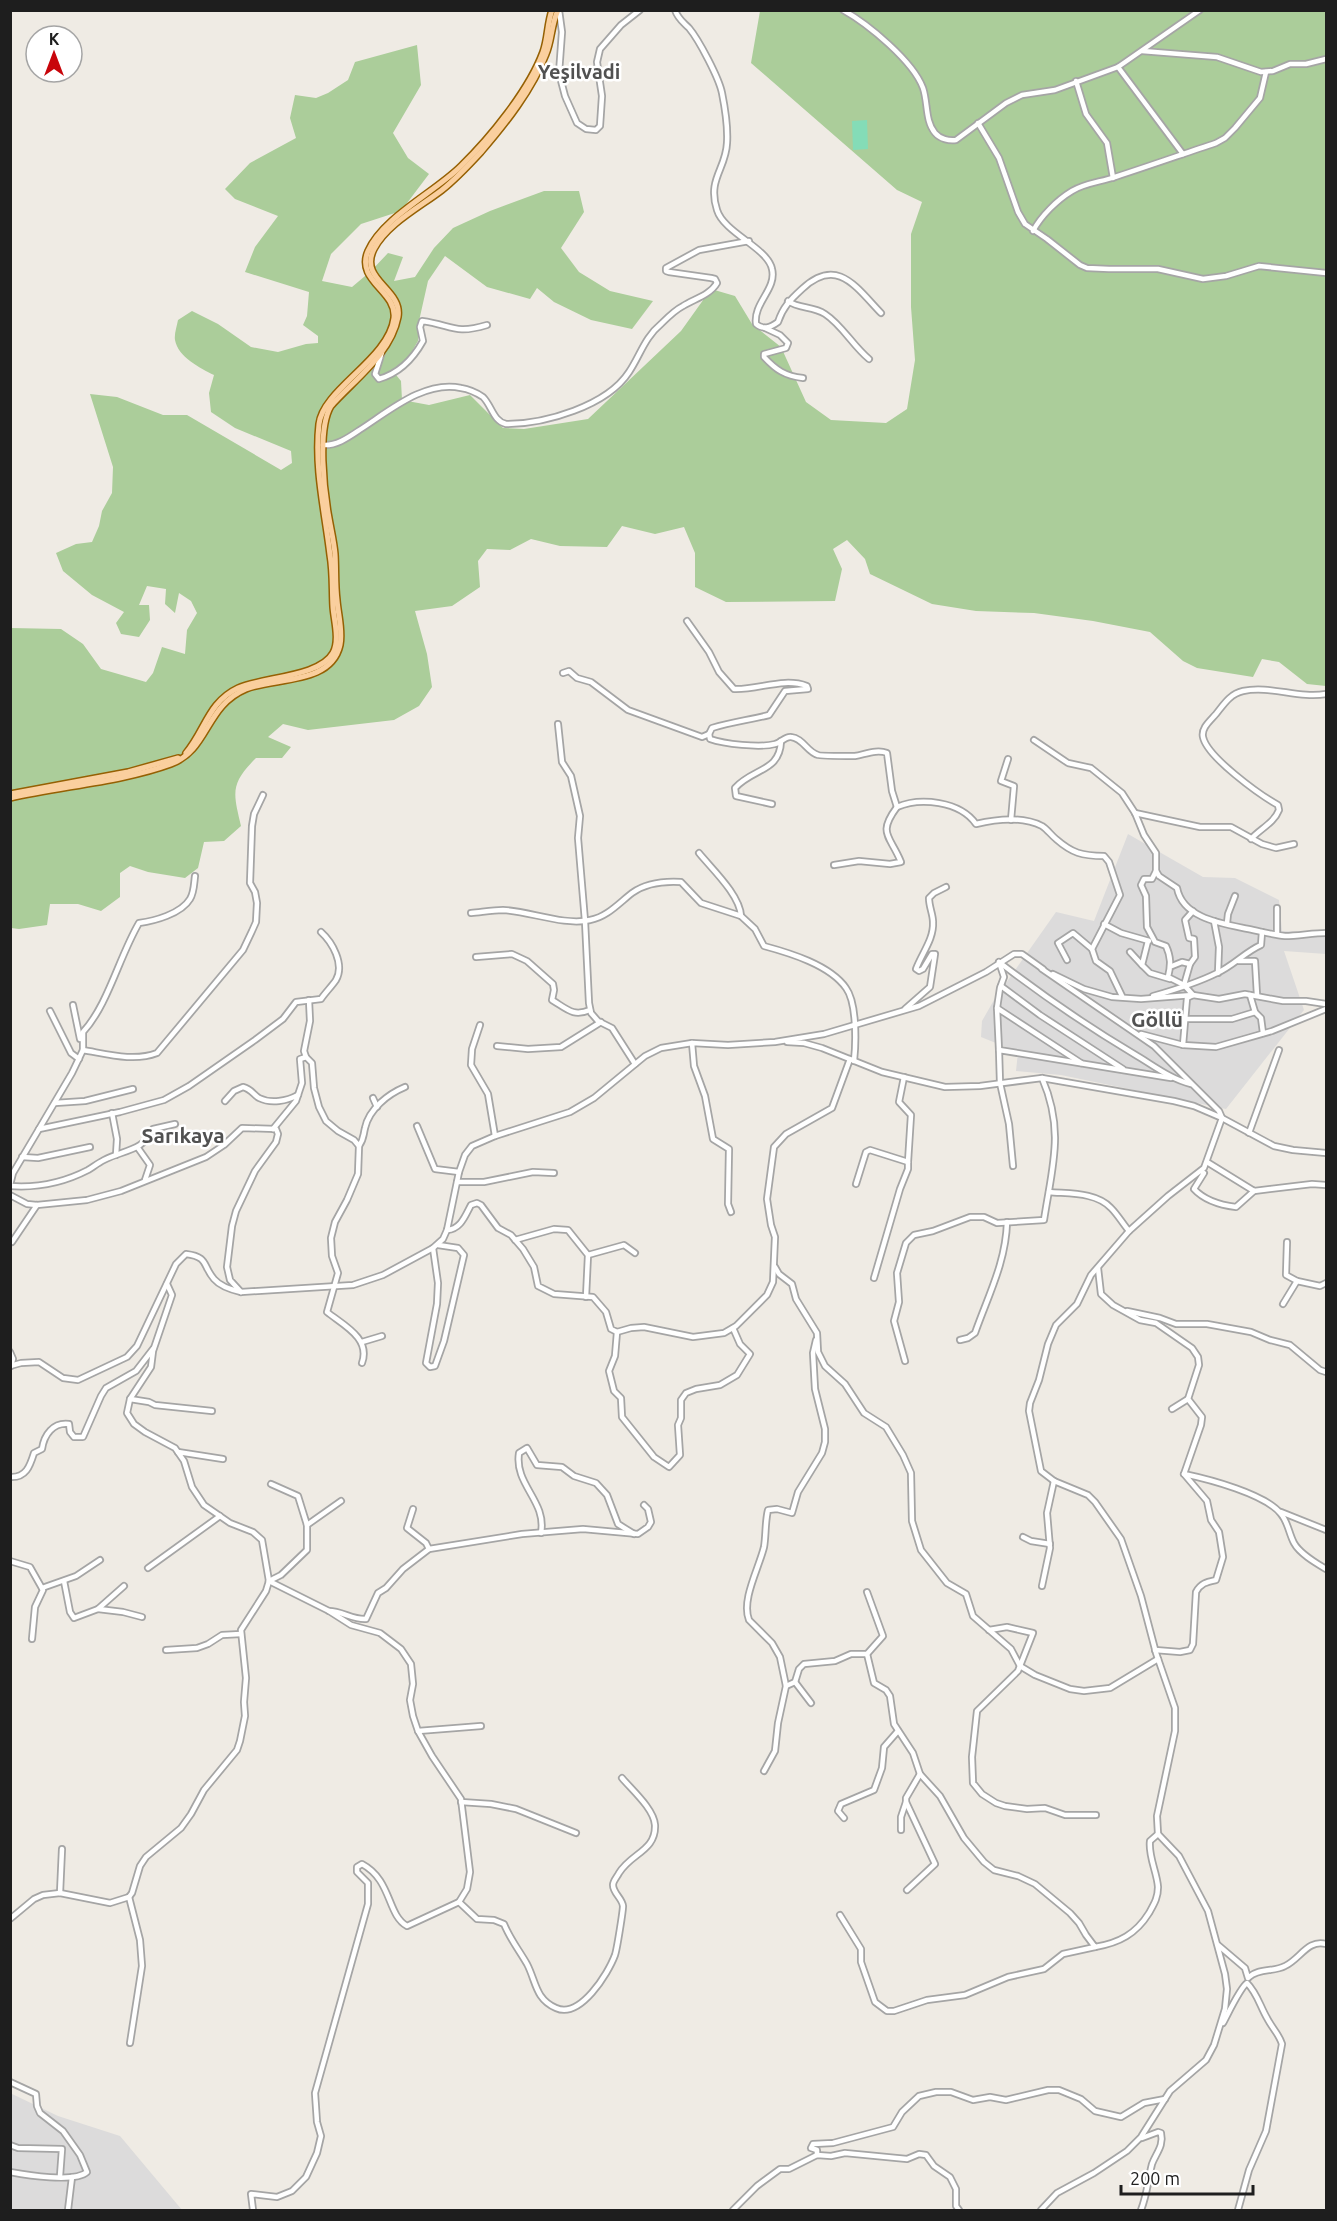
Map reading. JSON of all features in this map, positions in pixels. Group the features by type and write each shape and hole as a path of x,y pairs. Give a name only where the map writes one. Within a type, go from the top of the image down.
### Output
{"main road":[{"path":"10,796 128,772 179,757 192,744 208,714 229,693 263,680 312,669 324,663 331,656 336,647 336,636 331,559 321,489 319,424 325,409 377,352 393,322 394,313 390,304 366,270 367,254 383,230 452,175 494,129 519,95 543,52 552,10"},
{"path":"10,796 137,774 179,760 196,747 213,715 232,696 254,686 310,674 325,667 333,660 340,640 335,553 327,503 323,427 326,413 383,350 392,334 398,311 394,299 372,272 370,260 373,251 392,228 452,181 497,131 542,64 548,50 552,23 558,10"}],"street":[{"path":"558,10 562,32 559,73 564,96 577,123 586,129 596,130 600,126 602,96 597,62 600,49 621,25 640,10"},
{"path":"675,10 678,18 698,42 718,79 722,93 727,143 715,180 714,196 717,212 732,231 749,241 771,265 773,271 771,282 755,311 756,324 760,328 780,335 788,343 786,348 770,351 764,354 764,357 775,369 789,376 803,378"},
{"path":"843,10 872,28 916,73 923,89 930,125 937,136 948,141 956,140 1006,103 1022,95 1055,90 1118,67 1200,10"},
{"path":"1142,51 1216,57 1261,72 1273,71 1290,64 1306,64 1326,59"},
{"path":"1118,67 1183,154"},
{"path":"1033,231 1037,223 1071,192 1085,184 1113,178 1216,143 1230,133 1260,98 1266,72"},
{"path":"1076,81 1086,114 1107,143 1113,178"},
{"path":"978,123 999,158 1018,212 1025,224 1047,238 1074,261 1087,268 1158,269 1203,279 1226,276 1259,266 1326,273"},
{"path":"323,445 331,446 344,440 399,405 440,387 460,388 474,392 483,398 501,423 506,424 554,418 594,402 628,374 651,332 681,307 713,289 717,283 715,279 669,272 666,268 699,250 749,241"},
{"path":"765,328 778,322 783,306 788,301 811,281 827,274 848,280 881,313"},
{"path":"788,301 795,306 813,308 824,313 834,321 858,351 869,359"},
{"path":"383,350 375,374 379,379 403,368 413,357 423,341 420,327 422,321 454,330 487,325"},
{"path":"562,674 569,671 577,678 591,682 628,710 702,737 709,734 712,728 751,717 769,716 785,692 808,689 807,686 796,681 734,689 719,672 709,652 687,621"},
{"path":"1251,839 1274,819 1279,810 1278,805 1251,788 1208,750 1202,737 1203,729 1232,695 1241,691 1265,690 1292,694 1326,694"},
{"path":"558,724 562,762 571,776 580,816 578,838 590,1010 601,1023 612,1028 635,1064"},
{"path":"709,734 710,739 718,742 765,745 777,744 793,736 802,741 809,751 818,755 852,756 876,752 887,753 892,791 897,807"},
{"path":"1034,740 1068,763 1092,768 1122,793 1135,813 1144,835 1156,853 1156,871 1152,879 1144,879 1141,885 1146,896 1148,927 1155,942"},
{"path":"772,804 736,796 735,788 740,782 777,760 781,751 781,741"},
{"path":"1008,759 1001,782 1014,786 1011,820"},
{"path":"83,1050 129,1057 158,1053 243,950 256,922 255,892 250,883 252,826 254,814 263,795"},
{"path":"834,865 859,861 890,864 901,862 885,833 887,821 897,807 907,803 933,803 960,809 971,816 976,824 1002,819 1034,823 1044,827 1064,846 1078,854 1104,856 1109,862 1120,895 1092,949"},
{"path":"1135,813 1200,827 1231,827 1251,839 1276,848 1294,844"},
{"path":"699,853 726,885 741,908 741,916"},
{"path":"1156,871 1164,880 1177,888 1179,898 1193,911 1214,921 1285,936 1326,933"},
{"path":"175,1124 153,1129 149,1140 138,1148 116,1155 74,1177 28,1187 10,1185 13,1173 79,1059 83,1050 83,1032 93,1021 138,923 153,921 179,908 189,900 195,876"},
{"path":"447,1230 453,1230 461,1224 471,1205 477,1203 481,1205 498,1228 523,1249 534,1267 538,1286 554,1294 597,1299 606,1312 611,1329 618,1332 644,1327 693,1337 724,1333 733,1328 766,1295 773,1282 775,1237 767,1199 774,1147 786,1134 832,1108 852,1060 856,1042 854,1011 847,989 834,976 797,956 764,946 755,929 741,916 701,903 681,882 660,882 643,887 616,908 585,921 545,918 504,910 471,913"},
{"path":"900,1012 924,995 930,987 935,954 932,954 923,969 919,971 916,969 933,933 929,898 946,887"},
{"path":"1227,923 1235,896"},
{"path":"1277,908 1277,934"},
{"path":"1184,985 1190,964 1195,957 1194,939 1189,938 1185,920 1193,911"},
{"path":"1214,921 1219,946 1218,973"},
{"path":"1104,924 1121,933 1166,946 1172,966 1168,977 1170,980"},
{"path":"39,1129 164,1100 189,1086 283,1018 296,1002 321,999 337,979 338,972 334,947 321,932"},
{"path":"1141,999 1218,973 1238,961 1250,950 1261,945 1262,932"},
{"path":"1067,960 1058,943 1073,933 1092,949 1096,961 1110,971 1122,996"},
{"path":"1142,965 1148,941"},
{"path":"1130,952 1150,973 1184,985 1193,995"},
{"path":"476,957 512,954 526,961 553,984 552,1000 580,1014 590,1010"},
{"path":"10,1352 13,1355 11,1366 39,1362 63,1378 78,1380 127,1357 137,1346 176,1264 186,1254 198,1256 206,1263 214,1280 241,1292 353,1285 383,1275 435,1246 447,1230 459,1172 465,1155 472,1146 495,1136 570,1112 594,1098 645,1056 661,1048 692,1043 728,1045 775,1042 824,1034 919,1006 986,972 1014,954 1022,954 1154,1046 1219,1111 1222,1118 1207,1162 1201,1171 1128,1231 1091,1275 1077,1304 1056,1325 1048,1344 1029,1411 1041,1471 1054,1481 1088,1495 1121,1539 1141,1596 1155,1650 1175,1708 1175,1731 1157,1816 1158,1834 1179,1856 1208,1911 1227,1989 1219,2029 1206,2060 1170,2091 1137,2141 1127,2151 1094,2173 1057,2193 1041,2211"},
{"path":"1238,961 1255,961 1253,995 1255,1012 1261,1018 1263,1033"},
{"path":"999,962 1004,978 997,1008 999,1083 1010,1124 1012,1167"},
{"path":"999,962 1041,994 1171,1078"},
{"path":"1172,966 1182,962 1190,964"},
{"path":"1042,969 1084,989 1112,997 1141,999 1193,995 1219,999 1253,995 1283,1001 1326,1004"},
{"path":"1001,986 1048,1021 1126,1070"},
{"path":"1183,1045 1187,998 1193,995"},
{"path":"309,1000 310,1021 304,1051 312,1064 314,1088 319,1107 326,1121 359,1146"},
{"path":"73,1005 83,1050"},
{"path":"997,1008 1083,1065"},
{"path":"1136,1033 1183,1045 1216,1047 1263,1033 1326,1009"},
{"path":"50,1011 71,1053 79,1059"},
{"path":"1185,1019 1232,1019 1255,1012"},
{"path":"497,1046 528,1049 561,1047 601,1023"},
{"path":"480,1025 472,1049 471,1065 488,1094 495,1136"},
{"path":"775,1042 804,1043 822,1047 882,1072 945,1087 1042,1078 1174,1101 1194,1106 1222,1118 1274,1146 1326,1153"},
{"path":"692,1043 694,1066 705,1096 713,1139 729,1149 728,1204 730,1212"},
{"path":"999,1050 1126,1070 1194,1084"},
{"path":"1250,1133 1279,1050"},
{"path":"273,1129 292,1108 298,1095 303,1083 300,1059 306,1057"},
{"path":"874,1278 908,1169 911,1114 899,1102 904,1077"},
{"path":"905,1361 894,1321 898,1302 897,1273 906,1243 914,1235 970,1217 984,1217 997,1223 1044,1220 1057,1144 1051,1097 1042,1078"},
{"path":"225,1101 234,1091 243,1087 251,1090 260,1098 273,1101 291,1099 298,1095"},
{"path":"362,1363 364,1348 362,1342 352,1331 327,1312 338,1273 332,1256 331,1238 335,1222 358,1174 359,1146 364,1139 365,1127 377,1107 395,1091 405,1087"},
{"path":"55,1103 85,1101 133,1089"},
{"path":"374,1098 377,1107"},
{"path":"112,1113 117,1140 116,1155"},
{"path":"417,1126 435,1169 459,1172"},
{"path":"11,1194 27,1204 37,1205 87,1200 121,1191 206,1156 224,1145 242,1128 273,1129 278,1134 276,1142 255,1171 232,1226 227,1267 230,1280 241,1292"},
{"path":"22,1157 38,1158 90,1147"},
{"path":"138,1148 150,1165 145,1180"},
{"path":"856,1184 866,1152 870,1150 908,1162"},
{"path":"1207,1162 1254,1191"},
{"path":"1201,1171 1204,1173 1194,1189 1199,1195 1221,1205 1236,1207 1254,1191 1312,1184 1326,1185"},
{"path":"457,1182 484,1182 533,1172 554,1173"},
{"path":"1048,1192 1085,1195 1099,1199 1111,1208 1128,1231"},
{"path":"12,1242 37,1205"},
{"path":"960,1340 975,1333 999,1272 1006,1241 1007,1222"},
{"path":"515,1240 554,1229 568,1230 588,1255 586,1297"},
{"path":"1287,1242 1286,1275 1297,1281 1320,1286 1326,1283"},
{"path":"588,1255 624,1245 635,1253"},
{"path":"435,1246 458,1248 464,1255 444,1341 435,1366 430,1366 426,1363 437,1304 438,1283 435,1246"},
{"path":"774,1265 779,1274 792,1284 796,1299 817,1333 818,1352 825,1366 845,1384 864,1413 886,1427 903,1455 910,1473 912,1521 921,1550 947,1583 966,1594 973,1616 1011,1649 1020,1666 1035,1675 1070,1689 1084,1691 1110,1688 1158,1659"},
{"path":"1098,1268 1101,1294 1113,1305 1140,1320 1156,1323 1192,1348 1198,1357 1199,1365 1188,1399 1172,1409"},
{"path":"1283,1304 1297,1281"},
{"path":"10,1919 34,1899 44,1895 60,1893 110,1903 129,1897 146,1857 181,1828 204,1790 237,1750 246,1716 244,1702 246,1678 241,1630 266,1590 269,1581 262,1540 253,1532 230,1523 204,1505 192,1487 184,1461 175,1448 134,1424 127,1413 130,1399 152,1367 154,1346 172,1295 167,1284"},
{"path":"1124,1312 1160,1318 1176,1324 1207,1324 1251,1332 1290,1345 1320,1370 1326,1372"},
{"path":"618,1332 615,1356 609,1371 614,1391 621,1398 622,1417 654,1456 669,1467 680,1455 678,1425 681,1418 681,1400 686,1393 720,1385 737,1375 750,1354 740,1344 733,1328"},
{"path":"764,1771 775,1751 786,1686 780,1657 772,1643 749,1620 750,1589 764,1545 768,1510 777,1509 792,1513 798,1492 822,1453 825,1442 825,1429 815,1389 813,1353 817,1333"},
{"path":"362,1342 382,1336"},
{"path":"10,1477 17,1478 26,1471 34,1453 42,1449 47,1433 54,1427 69,1424 70,1432 74,1437 83,1437 106,1388 136,1371 154,1346"},
{"path":"130,1399 154,1405 212,1411"},
{"path":"1184,1474 1202,1417 1188,1399"},
{"path":"541,1533 541,1514 518,1469 519,1453 527,1448 537,1465 562,1467 573,1476 596,1483 607,1494 618,1524 634,1534"},
{"path":"178,1452 223,1459"},
{"path":"1155,1650 1180,1652 1190,1650 1193,1644 1196,1592 1199,1586 1216,1580 1223,1557 1219,1532 1211,1521 1207,1501 1184,1474"},
{"path":"1184,1474 1233,1486 1281,1512 1326,1530"},
{"path":"1042,1586 1050,1544 1047,1513 1054,1481"},
{"path":"269,1581 281,1575 307,1550 308,1525 298,1496 271,1484"},
{"path":"308,1525 341,1501"},
{"path":"329,1611 358,1620 366,1619 378,1593 386,1588 403,1569 429,1549 465,1545 477,1540 583,1529 634,1534 644,1530 651,1522 648,1509 644,1505"},
{"path":"413,1509 407,1528 426,1543 429,1549"},
{"path":"1281,1512 1294,1545 1326,1569"},
{"path":"148,1568 220,1516"},
{"path":"1023,1538 1050,1544"},
{"path":"42,1588 76,1576 100,1560"},
{"path":"10,1561 30,1567 44,1592 35,1607 32,1639"},
{"path":"64,1581 73,1617 98,1609 124,1586"},
{"path":"253,2211 251,2194 278,2198 292,2191 306,2177 316,2154 321,2136 317,2122 315,2093 368,1904 368,1883 357,1872 357,1867 362,1864 372,1870 387,1890 399,1922 407,1926 459,1902 467,1889 470,1872 461,1802 418,1731 410,1700 413,1672 411,1664 401,1649 380,1633 351,1625 329,1611 269,1581"},
{"path":"786,1686 795,1682 799,1669 804,1664 835,1661 851,1654 867,1654 883,1636 867,1592"},
{"path":"98,1609 142,1617"},
{"path":"989,1630 1007,1628 1033,1633 1018,1671 977,1711 972,1757 973,1783 982,1794 1005,1806 1027,1809 1045,1808 1065,1815 1096,1815"},
{"path":"166,1650 198,1648 222,1635 241,1634"},
{"path":"867,1654 874,1683 886,1690 890,1696 892,1715 898,1731 913,1752 920,1774 940,1796 964,1838 984,1862 994,1870 1018,1876 1035,1884 1070,1913 1095,1947"},
{"path":"795,1682 811,1703"},
{"path":"418,1731 481,1726"},
{"path":"844,1818 838,1811 841,1804 874,1790 882,1768 884,1747 898,1731"},
{"path":"901,1830 901,1817 906,1798 920,1774"},
{"path":"459,1902 477,1919 500,1921 504,1924 512,1942 527,1965 537,1991 545,2001 563,2010 571,2010 583,2002 610,1967 616,1953 623,1906 613,1884 624,1864 650,1845 655,1834 653,1814 622,1778"},
{"path":"461,1802 491,1804 516,1809 576,1833"},
{"path":"906,1802 935,1864 907,1890"},
{"path":"840,1915 861,1948 862,1968 875,2002 887,2011 894,2011 927,2000 965,1995 999,1980 1044,1969 1063,1954 1107,1945 1129,1936 1140,1927 1157,1899 1156,1877 1149,1847 1150,1841 1158,1834"},
{"path":"60,1893 62,1849"},
{"path":"129,1897 140,1941 142,1966 130,2043"},
{"path":"1219,2029 1235,2004 1242,1986 1248,1980 1262,1971 1283,1967 1312,1944 1326,1944"},
{"path":"1218,1945 1245,1968 1248,1980 1268,2020 1280,2036 1282,2044 1266,2131 1249,2170 1238,2211"},
{"path":"10,2082 36,2094 40,2113 63,2131 80,2155 87,2172 82,2176 72,2177 10,2172"},
{"path":"817,2155 817,2150 811,2148 813,2144 833,2143 893,2127 902,2112 919,2096 936,2092 951,2092 973,2100 990,2097 1006,2100 1048,2090 1059,2090 1082,2099 1095,2111 1120,2117 1144,2103 1165,2099"},
{"path":"1137,2141 1158,2132 1161,2133 1161,2148 1153,2161 1141,2211"},
{"path":"10,2145 18,2148 62,2149 60,2176"},
{"path":"733,2211 757,2186 780,2169 789,2169 817,2155 831,2156 845,2153 907,2159 919,2154 926,2155 934,2166 950,2177 956,2189 956,2206 959,2211"},
{"path":"68,2211 72,2177"}],"shaded area":[{"path":"1128,834 1203,877 1235,878 1279,900 1282,931 1326,933 1326,954 1284,951 1304,1010 1226,1109 1061,1075 1016,1071 1018,1052 981,1037 982,1021 994,1000 1056,912 1094,921"},
{"path":"10,2093 58,2116 120,2136 182,2210 11,2210"}],"green space":[{"path":"760,11 1326,11 1326,686 1307,684 1279,662 1262,659 1253,677 1197,668 1183,661 1150,632 1034,613 976,611 932,604 870,574 865,559 847,540 833,549 842,569 835,601 726,602 695,587 695,553 684,527 655,534 622,526 607,547 560,546 531,539 510,550 487,549 478,561 480,587 452,606 415,611 427,654 432,687 419,706 394,720 308,730 283,724 268,737 291,747 282,758 256,758 238,782 235,796 241,826 224,841 204,842 198,868 185,878 148,872 130,866 120,873 120,897 101,911 78,904 50,904 47,925 11,928 11,628 61,629 83,644 101,669 146,682 153,673 162,647 185,654 187,630 197,613 191,601 179,593 175,613 165,604 166,589 147,586 139,605 149,605 150,620 139,637 121,634 116,623 124,612 92,595 63,571 56,553 76,544 92,542 102,511 112,493 113,467 90,394 117,397 163,415 187,415 281,470 292,463 291,451 235,428 211,412 209,393 214,375 196,365 180,352 175,333 178,320 192,311 218,324 251,347 278,352 318,343 318,336 303,325 307,316 309,292 245,272 255,247 278,216 235,199 225,189 250,163 296,138 290,118 295,95 316,98 348,80 355,62 417,45 421,85 393,133 408,158 429,174 401,211 361,224 331,254 322,281 352,287 388,253 403,257 394,281 415,277 434,248 453,228 490,211 544,191 579,191 584,212 561,248 579,272 610,291 653,301 632,329 591,320 554,302 537,288 530,299 487,287 445,256 428,281 419,321 418,341 407,360 392,370 401,381 402,400 429,405 470,395 503,428 524,429 588,419 681,331 711,289 735,296 752,324 781,347 806,402 831,420 886,423 907,409 915,360 911,307 911,234 922,202 897,190 751,63"},
{"path":"867,120 868,149 853,150 852,121"}],"district":[{"name":"Yeşilvadi","path":"579,71"},
{"name":"Göllü","path":"1157,1019"},
{"name":"Sarıkaya","path":"183,1135"}]}
